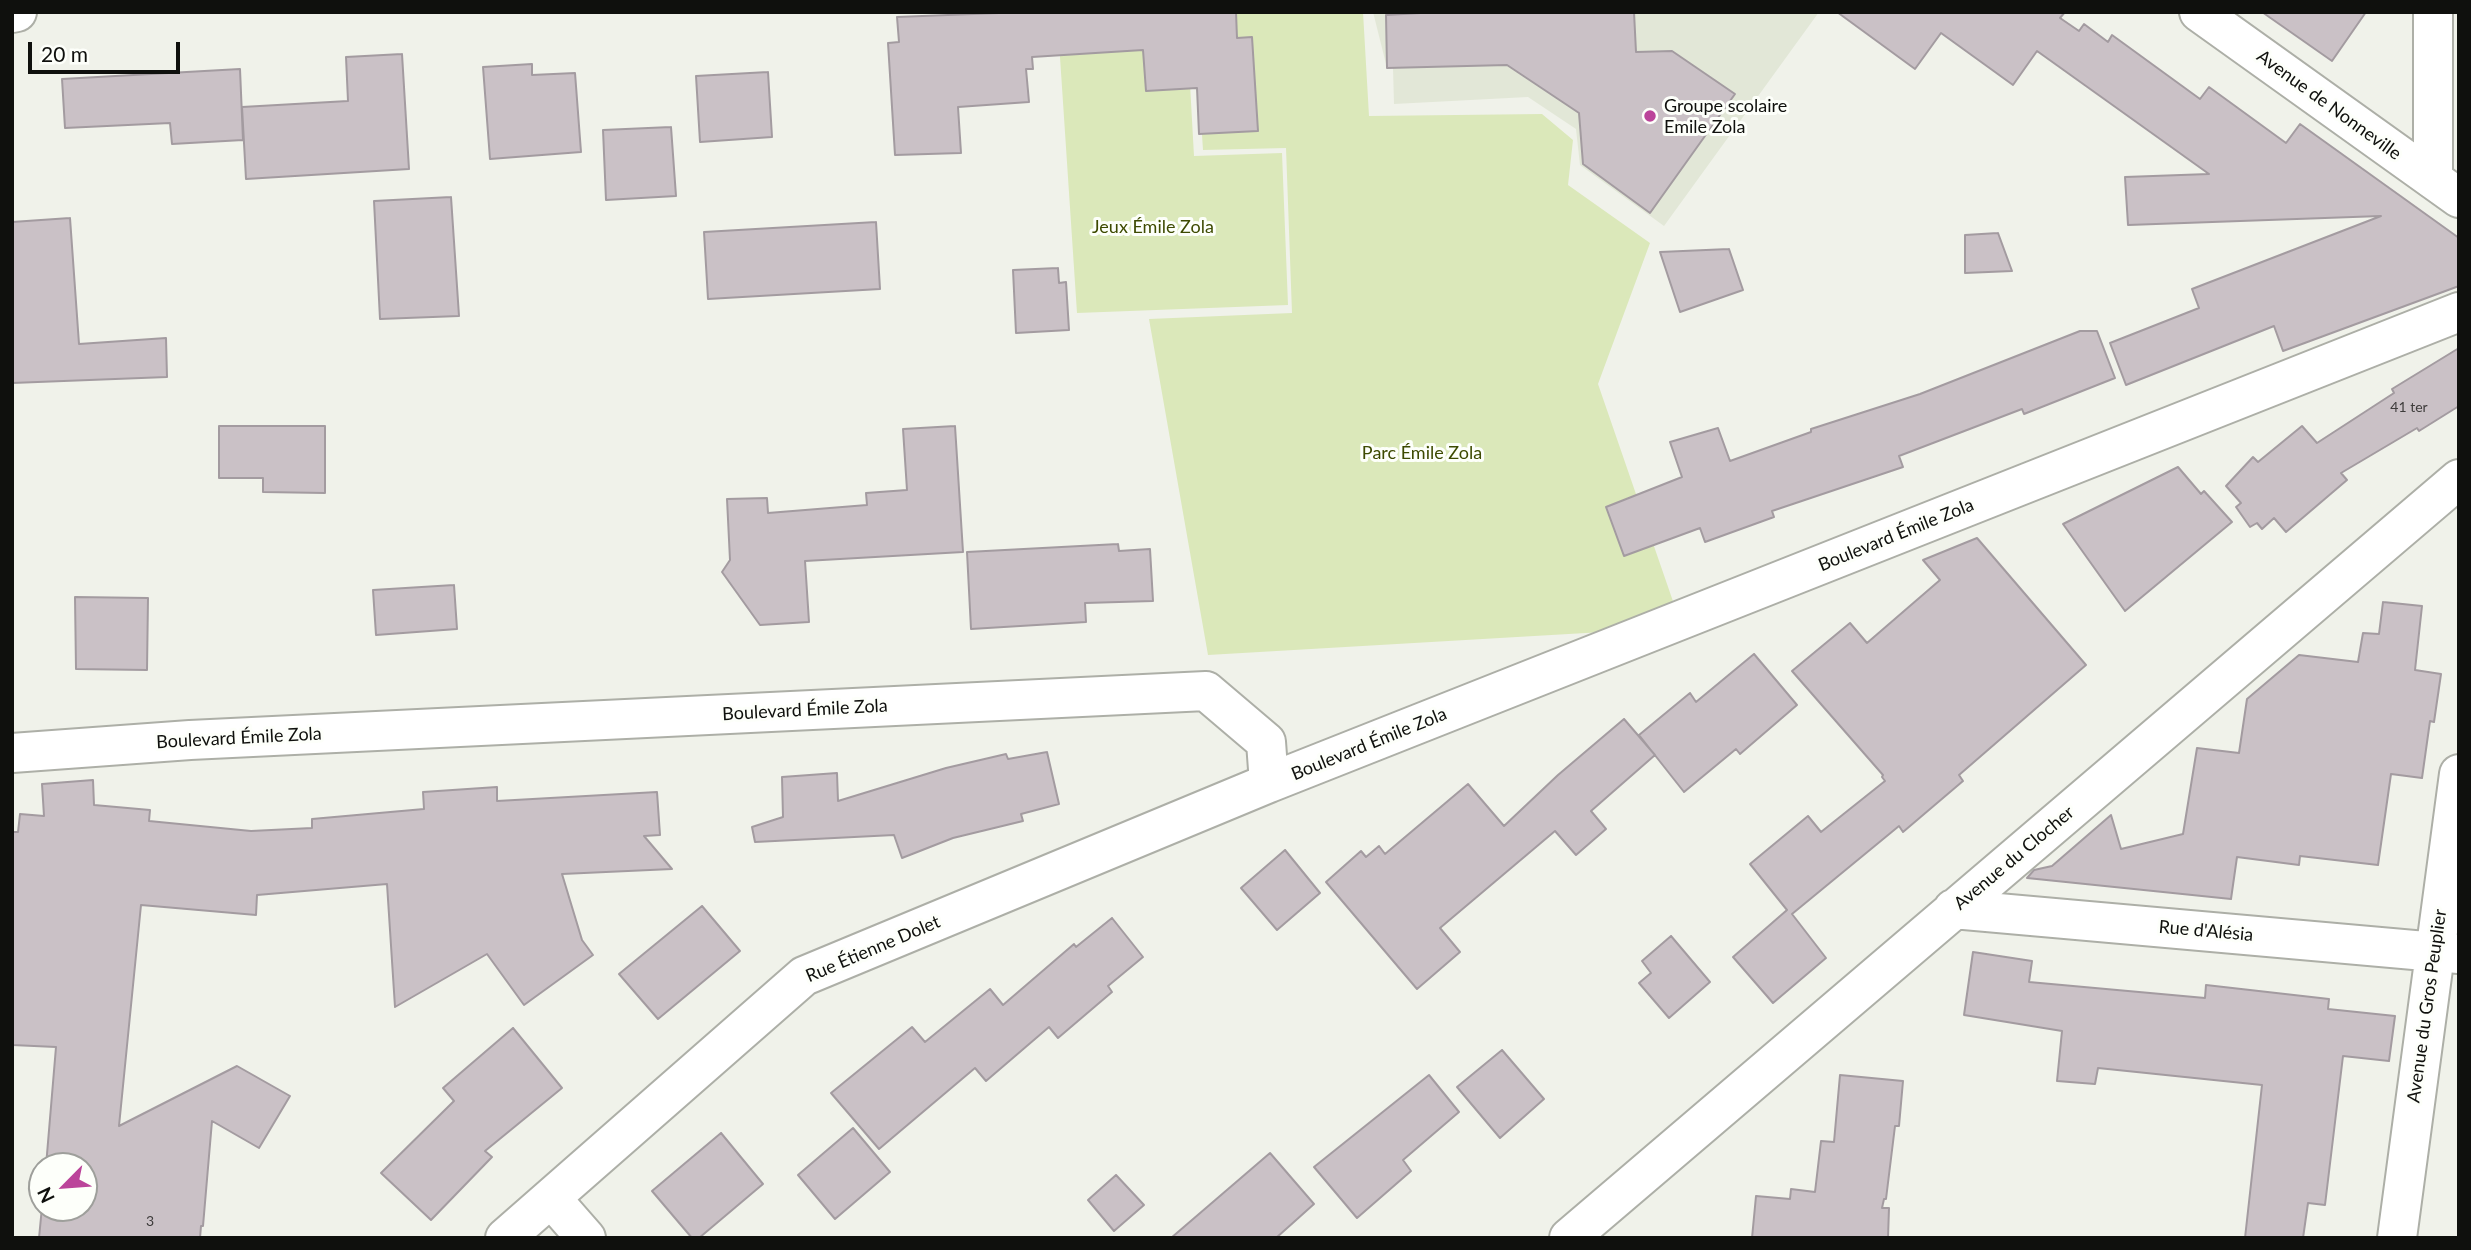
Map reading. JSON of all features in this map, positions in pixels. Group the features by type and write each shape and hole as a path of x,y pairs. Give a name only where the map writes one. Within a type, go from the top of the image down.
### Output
{"street":[{"name":"Avenue de Nonneville","path":"2199,12 2446,188"},
{"path":"2433,12 2446,188"},
{"name":"Boulevard Émile Zola","path":"12,753 190,740 1206,691 1266,743 1269,783 2459,312"},
{"name":"Avenue du Clocher","path":"1569,1238 2459,479"},
{"name":"Avenue du Gros Peuplier","path":"2397,1238 2446,952 2459,774"},
{"name":"Rue Étienne Dolet","path":"505,1238 804,976 1269,783"},
{"name":"Rue d'Alésia","path":"1954,909 2446,952"},
{"path":"551,1198 586,1238"}],"shaded area":[{"name":"Groupe scolaire Emile Zola","path":"1373,12 1819,12 1664,226 1580,165 1576,129 1528,97 1394,104 1393,68 1387,68"}],"green space":[{"name":"Jeux Émile Zola","path":"1057,12 1186,12 1194,156 1282,153 1288,305 1077,313"},
{"name":"Parc Émile Zola","path":"1194,12 1363,12 1369,116 1542,114 1573,140 1568,185 1650,243 1598,384 1676,610 1603,632 1208,655 1149,319 1292,313 1286,148 1203,150"}],"building":[{"path":"1024,12 1236,12 1237,38 1252,37 1258,131 1199,134 1197,88 1146,91 1143,50 1032,57 1033,69 1026,69 1029,102 958,107 961,153 895,155 888,43 899,42 897,17"},
{"name":"Groupe scolaire Emile Zola","path":"1438,12 1634,12 1636,52 1672,51 1735,94 1650,213 1583,164 1579,113 1507,65 1387,68 1386,15"},
{"path":"1837,12 2065,12 2060,18 2079,31 2084,24 2108,42 2112,35 2200,99 2209,87 2286,143 2300,124 2459,238 2459,286 2283,351 2274,326 2126,385 2110,343 2199,308 2192,289 2381,216 2128,225 2125,177 2209,174 2037,51 2013,85 1941,33 1915,69"},
{"path":"2262,12 2366,12 2332,61"},
{"path":"402,54 409,169 246,179 242,107 348,101 346,57"},
{"path":"532,64 532,75 575,73 581,152 490,159 483,67"},
{"path":"240,69 243,140 172,144 170,123 65,128 62,79"},
{"path":"768,72 772,137 700,142 696,76"},
{"path":"671,127 676,196 606,200 603,130"},
{"path":"451,197 459,316 380,319 374,201"},
{"path":"70,218 79,344 166,338 167,377 12,383 12,222"},
{"path":"876,222 880,289 708,299 704,232"},
{"path":"1998,233 2012,271 1965,273 1965,235"},
{"path":"1729,249 1743,290 1680,312 1660,252"},
{"path":"1058,268 1059,283 1066,282 1069,330 1016,333 1013,270"},
{"path":"2080,331 2097,331 2115,378 2024,414 2022,409 1899,456 1903,467 1772,511 1774,517 1705,542 1700,528 1624,556 1606,507 1682,477 1670,442 1718,428 1730,461 1811,432 1811,429 1920,394"},
{"path":"2459,348 2459,406 2341,473 2347,480 2286,532 2274,518 2262,529 2257,523 2250,527 2236,507 2241,503 2226,486 2253,457 2258,462 2302,426 2317,443 2394,393 2392,389"},
{"path":"219,426 325,426 325,493 263,492 263,478 219,478"},
{"path":"955,426 963,552 805,561 809,622 760,625 722,572 730,560 727,499 767,498 768,513 867,505 866,493 907,490 903,429"},
{"path":"2178,467 2201,494 2204,491 2232,522 2125,611 2063,524"},
{"path":"1977,538 2086,665 1959,775 1963,781 1903,832 1899,826 1792,914 1826,958 1773,1003 1733,957 1787,910 1750,864 1808,816 1821,832 1885,781 1883,775 1792,671 1850,623 1867,643 1940,580 1923,560"},
{"path":"1118,544 1119,551 1150,549 1153,601 1085,603 1086,622 971,629 967,552"},
{"path":"454,585 457,629 376,635 373,590"},
{"path":"75,597 148,598 147,670 76,669"},
{"path":"2383,602 2422,606 2415,670 2441,674 2434,722 2430,721 2422,778 2391,774 2378,865 2300,856 2299,865 2237,857 2231,899 2027,878 2034,870 2052,866 2111,815 2121,849 2183,834 2197,748 2239,753 2247,699 2299,655 2358,662 2363,633 2379,634"},
{"path":"1754,654 1797,705 1740,754 1736,749 1684,792 1639,735 1690,693 1696,702"},
{"path":"1624,719 1655,755 1591,811 1606,829 1576,855 1555,831 1440,928 1460,952 1417,989 1326,882 1361,851 1366,857 1379,846 1385,854 1468,784 1504,826 1558,775"},
{"path":"1047,752 1059,804 1021,814 1023,821 953,838 902,858 894,835 755,842 752,827 783,817 782,777 837,773 838,801 946,768 1006,754 1008,759"},
{"path":"93,780 94,805 150,810 149,821 251,831 312,828 312,819 424,809 423,792 497,787 497,801 657,792 660,835 644,836 672,869 562,874 582,940 593,955 524,1005 487,954 395,1007 387,884 257,895 256,915 141,905 119,1126 237,1066 290,1096 259,1148 212,1121 200,1238 39,1238 41,1222 98,1222 98,1152 47,1152 56,1047 12,1045 12,832 18,832 20,814 44,816 42,784"},
{"path":"1285,850 1320,893 1277,930 1241,888"},
{"path":"702,906 740,951 658,1019 619,974"},
{"path":"1112,918 1143,957 1108,986 1112,992 1058,1038 1049,1027 986,1081 975,1068 879,1149 831,1093 912,1027 925,1042 990,989 1003,1005 1074,944 1076,947"},
{"path":"1671,936 1710,982 1669,1018 1639,983 1651,973 1642,961"},
{"path":"1973,952 2032,961 2029,982 2205,998 2206,985 2329,999 2328,1009 2395,1016 2389,1061 2343,1056 2325,1205 2308,1203 2303,1238 2245,1238 2262,1085 2098,1068 2095,1084 2057,1081 2062,1031 1964,1015"},
{"path":"513,1028 562,1088 485,1151 492,1157 431,1220 381,1173 454,1101 443,1088"},
{"path":"1502,1050 1544,1099 1500,1138 1457,1087"},
{"path":"1429,1075 1459,1112 1403,1160 1411,1171 1357,1218 1314,1167"},
{"path":"1840,1075 1903,1081 1899,1126 1895,1126 1886,1199 1882,1208 1889,1208 1888,1238 1752,1238 1756,1196 1790,1199 1791,1189 1815,1192 1821,1141 1834,1142"},
{"path":"853,1128 890,1172 835,1219 798,1175"},
{"path":"721,1133 763,1184 699,1238 692,1238 652,1191"},
{"path":"1270,1153 1314,1204 1276,1238 1171,1238"},
{"path":"1116,1175 1144,1205 1114,1231 1088,1200"}],"place":[{"name":"Groupe scolaire Emile Zola","path":"1650,116"}]}
